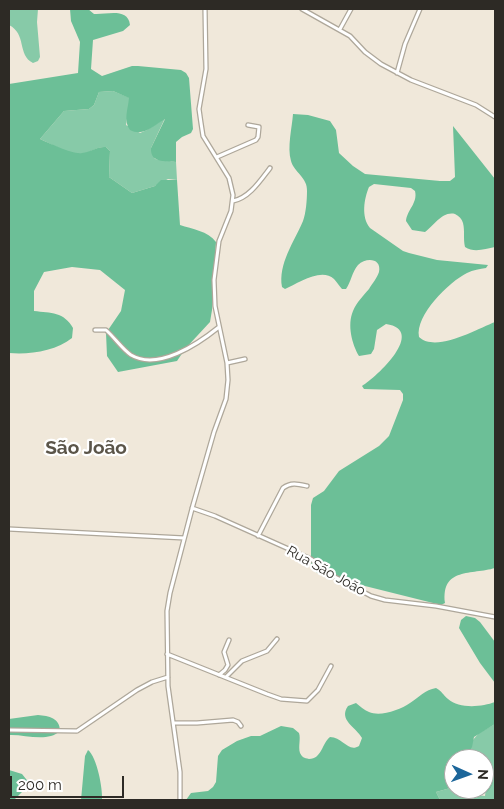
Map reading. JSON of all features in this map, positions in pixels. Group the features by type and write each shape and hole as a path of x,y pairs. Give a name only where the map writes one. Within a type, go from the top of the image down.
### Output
{"street":[{"path":"180,800 180,772 168,676 167,611 192,508 214,432 226,399 228,380 227,364 213,292 219,241 231,211 233,200 229,178 203,136 199,109 206,69 205,9"},
{"path":"302,9 340,29 350,36 372,58 397,73 476,105 495,117"},
{"path":"340,29 351,9"},
{"path":"397,73 405,44 420,9"},
{"path":"217,157 256,140 259,127 248,125"},
{"path":"233,200 244,197 270,168"},
{"path":"95,330 106,330 129,354 142,360 150,360 162,359 174,354 219,328"},
{"path":"227,364 245,359"},
{"path":"258,536 283,488 288,484 294,483 306,486"},
{"name":"Rua São João","path":"192,508 215,516 310,559 335,577 371,596 385,600 436,606 495,617"},
{"path":"9,529 184,538"},
{"path":"226,677 242,661 267,651 277,639"},
{"path":"219,675 228,665 224,652 229,640"},
{"path":"167,654 282,699 308,701 318,690 332,666"},
{"path":"9,730 77,731 137,690 168,676"},
{"path":"174,723 233,720 238,722 240,726"}],"green space":[{"path":"9,9 38,9 37,22 40,57 38,61 33,63 25,55 18,34 9,25"},
{"path":"70,9 88,9 94,14 116,13 128,19 130,25 123,31 93,40 91,69 102,76 132,66 138,66 181,70 189,78 193,129 191,133 176,142 176,162 156,159 151,153 151,148 165,119 144,131 135,132 130,130 126,119 129,98 113,91 99,92 94,105 89,109 64,111 40,139 78,153 106,147 110,151 109,177 132,193 155,186 161,180 177,180 180,225 204,233 216,242 210,322 185,349 177,361 118,372 107,356 106,333 121,311 125,290 100,270 72,267 44,272 34,291 34,311 56,314 66,319 73,328 72,338 58,346 42,351 9,353 9,84 78,73 80,42 71,21"},
{"path":"113,91 130,98 126,125 140,133 165,118 151,148 155,159 176,162 177,180 168,179 155,186 132,193 109,177 110,151 106,147 78,154 40,139 64,111 89,109 94,105 99,92"},
{"path":"293,114 308,115 330,121 336,130 339,153 365,174 440,181 450,181 455,177 453,126 495,179 495,247 472,250 465,247 463,223 455,214 442,217 425,232 412,230 406,221 416,195 415,191 411,188 374,184 369,187 365,202 365,219 370,228 403,251 437,260 488,265 486,268 474,270 460,277 443,291 428,309 419,328 419,337 426,341 436,342 457,338 495,322 495,568 453,578 448,583 445,591 445,603 441,605 321,575 314,571 311,566 311,505 313,498 324,491 339,471 379,446 389,436 403,400 403,394 400,390 364,389 362,386 378,373 395,354 402,335 397,328 386,324 377,330 374,349 371,354 359,356 354,346 350,328 351,316 356,305 376,279 379,272 378,264 373,260 361,262 358,265 346,289 342,289 334,279 323,275 309,278 285,289 282,287 282,270 291,245 303,221 307,198 307,186 293,165 290,156"},
{"path":"466,616 475,618 480,622 495,642 495,683 480,663 459,628 461,620"},
{"path":"432,689 440,690 448,699 464,706 477,706 495,702 495,724 474,737 472,749 444,749 444,790 436,792 440,800 186,800 191,793 208,791 213,787 216,782 218,756 222,750 237,741 251,736 260,736 281,726 293,728 299,733 300,753 309,759 319,754 330,737 355,748 359,746 362,738 346,719 345,711 348,706 356,703 369,712 379,714 390,712 401,708"},
{"path":"38,715 56,720 60,731 49,737 9,735 9,719"},
{"path":"495,724 495,800 440,800 436,792 444,790 444,799 494,799 494,749 472,749 472,741 479,733"},
{"path":"88,750 94,759 99,774 102,800 81,800 85,756"},
{"path":"9,770 22,774 30,784 14,800 9,800"}],"district":[{"name":"São João","path":"86,448"}]}
